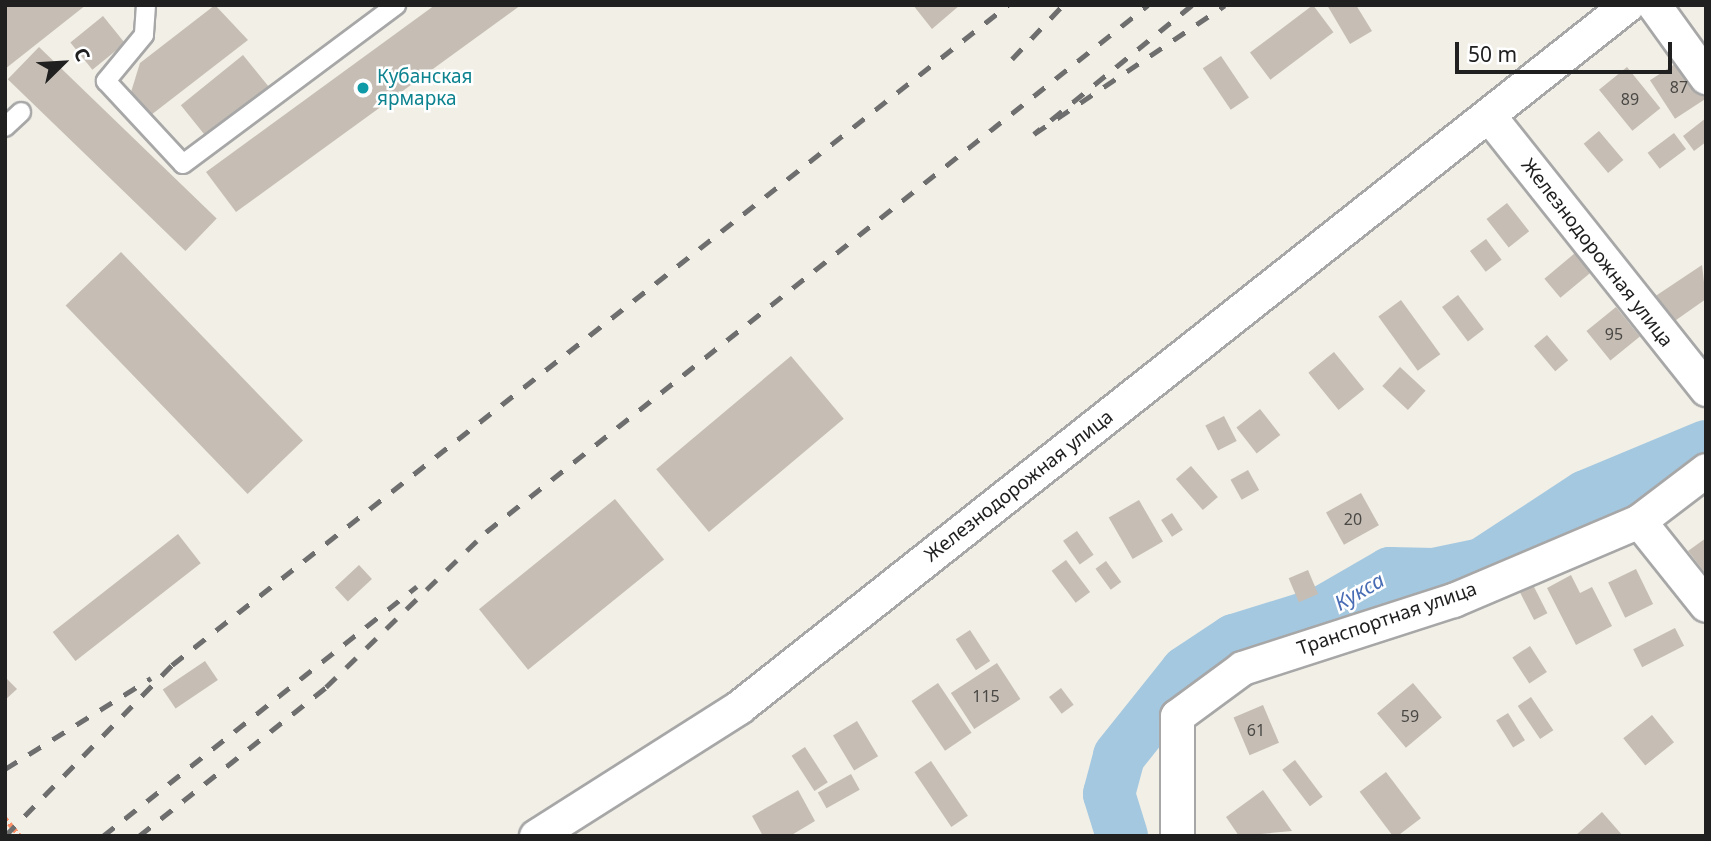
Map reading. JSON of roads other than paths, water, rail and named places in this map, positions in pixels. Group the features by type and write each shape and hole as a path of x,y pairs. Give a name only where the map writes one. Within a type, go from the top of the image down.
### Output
{"street":[{"name":"Железнодорожная улица","path":"536,836 739,707 1627,5"},
{"path":"1654,5 1706,77"},
{"name":"Железнодорожная улица","path":"1489,116 1706,390"},
{"name":"Транспортная улица","path":"1177,836 1177,716 1242,668 1452,600 1639,521 1706,470"},
{"path":"1639,521 1706,605"}],"lane":[{"path":"146,5 144,35 106,81 183,164 396,5"},
{"path":"5,127 20,111"}],"waterway":[{"name":"Кукса","path":"1122,836 1109,794 1119,756 1186,672 1234,640 1321,613 1390,573 1434,574 1482,564 1586,496 1706,446"}],"railway":[{"path":"5,836 172,665 1008,5"},
{"path":"1012,59 1063,5"},
{"path":"139,836 326,687 486,532 1148,5"},
{"path":"1192,5 1034,134 1225,5"},
{"path":"103,836 417,586"},
{"path":"5,769 151,678"}],"place":[{"name":"Кубанская ярмарка","path":"363,88"}]}
